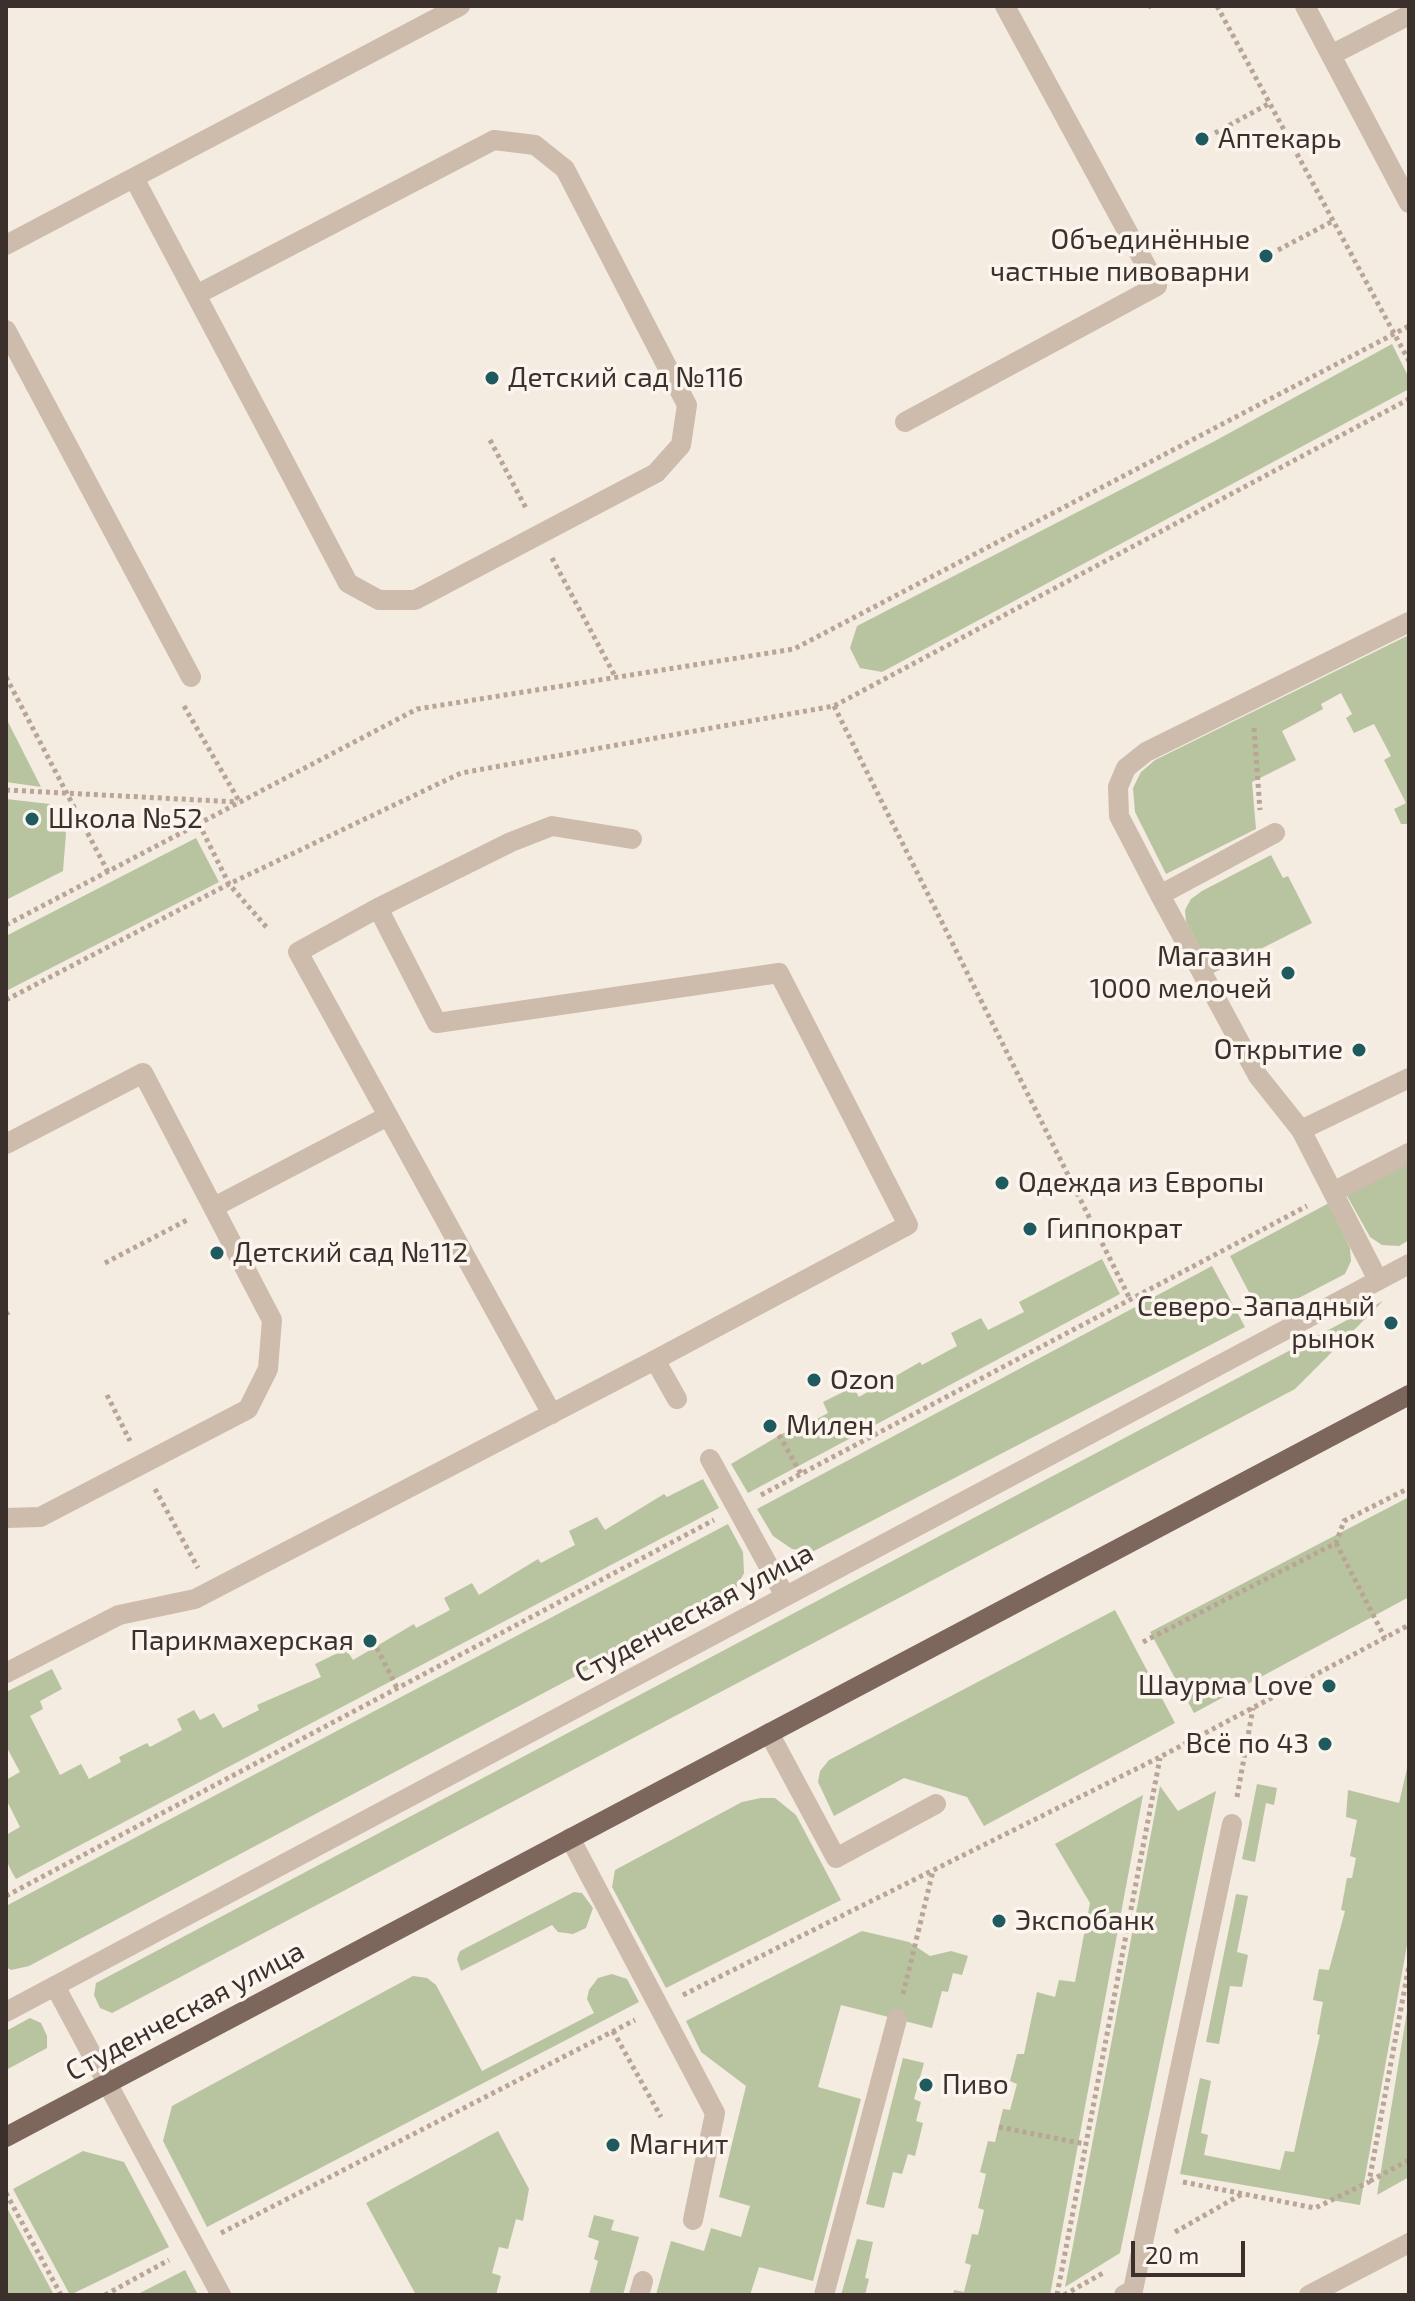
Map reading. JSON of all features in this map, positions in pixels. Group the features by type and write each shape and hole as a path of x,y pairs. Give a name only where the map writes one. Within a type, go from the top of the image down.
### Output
{"main road":[{"name":"Студенческая улица","path":"6,2137 1409,1395"}],"street":[{"path":"6,245 460,6"},
{"path":"905,422 1157,286 1005,6"},
{"path":"1305,6 1409,203"},
{"path":"1331,55 1409,15"},
{"path":"134,178 348,583 379,600 415,600 656,473 681,445 687,405 565,169 535,145 494,140 196,295"},
{"path":"6,330 191,677"},
{"path":"1378,1280 1301,1130 1258,1076 1160,895 1119,816 1118,787 1126,768 1146,752 1409,622"},
{"path":"552,1414 298,952 511,842 552,826 632,839"},
{"path":"1160,895 1269,837"},
{"path":"6,1673 119,1615 195,1599 908,1225 779,973 437,1023 378,908"},
{"path":"6,1144 143,1073 272,1320 268,1369 248,1409 40,1517 6,1518"},
{"path":"1301,1130 1409,1078"},
{"path":"214,1207 388,1116"},
{"path":"1333,1192 1409,1153"},
{"name":"Студенческая улица","path":"7,2007 55,1986 1409,1264"},
{"path":"655,1360 677,1399"},
{"path":"710,1459 785,1596"},
{"path":"769,1733 836,1858 936,1804"},
{"path":"1124,2295 1133,2290 1232,1824"},
{"path":"570,1838 715,2113 693,2220"},
{"path":"55,1986 221,2295"},
{"path":"824,2295 897,2019"},
{"path":"1309,2295 1409,2243"}],"path":[{"path":"1217,6 1409,361"},
{"path":"1215,133 1270,103"},
{"path":"1278,250 1334,221"},
{"path":"6,925 417,709 794,649 1409,326"},
{"path":"6,1000 229,884 461,773 834,706 1409,399"},
{"path":"6,677 108,872"},
{"path":"191,677 184,705 239,802"},
{"path":"1252,699 1269,837"},
{"path":"834,706 1130,1299"},
{"path":"6,790 69,796 239,802"},
{"path":"199,824 229,884 268,929"},
{"path":"6,1896 1333,1192"},
{"path":"105,1263 214,1207"},
{"path":"107,1395 211,1591"},
{"path":"779,1435 801,1474"},
{"path":"1143,1642 1336,1543 1344,1521 1409,1488"},
{"path":"1336,1543 1385,1638"},
{"path":"105,2295 660,2007 1160,1757 1409,1625"},
{"path":"377,1648 397,1688"},
{"path":"1232,1824 1253,1707"},
{"path":"1057,2295 1160,1757"},
{"path":"897,2019 933,1870"},
{"path":"1369,2182 1409,1965"},
{"path":"613,2031 661,2117"},
{"path":"999,2127 1085,2144"},
{"path":"1157,2177 1315,2208 1409,2160"},
{"path":"6,2193 61,2295"}],"green space":[{"path":"1392,344 1409,378 1409,389 882,672 860,668 850,648 857,626 1213,442"},
{"path":"1409,635 1409,824 1401,824 1394,809 1406,803 1384,760 1391,756 1374,724 1354,733 1346,718 1352,714 1341,693 1321,704 1323,709 1282,731 1296,760 1252,782 1256,829 1166,874 1135,812 1133,788 1141,772 1155,760"},
{"path":"6,718 41,787 6,782"},
{"name":"Школа №52","path":"6,799 50,804 66,833 63,871 6,900"},
{"path":"196,838 219,882 6,991 6,936"},
{"path":"1271,855 1283,878 1288,876 1312,923 1213,973 1186,922 1185,910 1191,899 1202,891"},
{"path":"1409,1161 1409,1240 1399,1246 1382,1245 1370,1237 1346,1194"},
{"path":"1329,1203 1350,1248 1351,1261 1345,1274 1262,1317 1230,1256"},
{"path":"1102,1259 1120,1294 748,1493 731,1464 792,1428 794,1431 828,1413 823,1402 853,1387 859,1397 920,1362 922,1365 957,1346 951,1333 981,1318 988,1330 1024,1312 1019,1302"},
{"path":"1212,1266 1245,1327 814,1551 792,1549 773,1536 757,1509"},
{"path":"1383,1301 1295,1389 112,2013 100,2008 94,1995 96,1983"},
{"path":"703,1479 719,1508 16,1879 13,1874 6,1860 6,1835 20,1827 6,1799 6,1780 20,1772 6,1746 6,1692 52,1669 62,1689 40,1701 43,1709 30,1716 60,1775 81,1764 89,1779 121,1762 119,1757 147,1743 150,1747 182,1730 177,1719 194,1710 200,1720 214,1713 223,1728 259,1710 257,1705 321,1677 315,1664 346,1649 353,1660 414,1624 416,1628 450,1610 444,1598 472,1583 479,1595 538,1559 541,1563 575,1545 569,1531 597,1517 605,1530 664,1494 667,1497"},
{"path":"1409,1497 1409,1597 1194,1713 1150,1632"},
{"path":"728,1524 743,1552 744,1573 734,1592 29,1966 11,1970 6,1967 6,1906"},
{"path":"1115,1610 1175,1723 984,1826 967,1797 904,1778 834,1816 818,1782 820,1771 829,1760"},
{"path":"1408,1764 1409,1934 1360,2205 1180,2174 1200,2078 1211,2081 1201,2133 1208,2135 1204,2155 1280,2170 1285,2151 1294,2152 1320,2035 1317,2034 1323,2002 1313,2000 1319,1969 1329,1970 1345,1911 1341,1910 1347,1878 1352,1878 1356,1858 1350,1856 1357,1820 1346,1817 1348,1790 1399,1803"},
{"path":"1257,1784 1277,1788 1274,1805 1266,1803 1255,1862 1242,1859"},
{"path":"1160,1786 1178,1811 1216,1791 1120,2253 1065,2287"},
{"path":"1143,1795 1050,2295 953,2295 954,2290 964,2292 971,2265 965,2263 972,2234 978,2235 984,2210 978,2208 986,2174 980,2172 988,2141 995,2142 1003,2109 1010,2110 1017,2084 1010,2081 1017,2054 1024,2054 1037,1992 1055,1997 1059,1980 1075,1982 1090,1903 1055,1844"},
{"path":"775,1798 796,1815 841,1900 666,1988 612,1887 615,1870 742,1802"},
{"path":"574,1892 582,1893 593,1908 586,1928 573,1934 558,1932 552,1925 461,1971 457,1959 460,1951"},
{"path":"1236,1894 1248,1896 1237,1952 1248,1955 1242,1987 1230,1986 1219,2044 1206,2042"},
{"path":"862,1931 909,1942 930,1956 951,1951 968,1956 962,1975 953,1973 948,1992 942,1991 932,2028 841,2005 818,2087 861,2099 813,2281 759,2267 750,2295 656,2295 671,2241 704,2251 711,2228 741,2237 750,2206 719,2197 746,2086 701,2052 686,2021"},
{"path":"612,1974 627,1979 639,2002 207,2227 163,2141 172,2106 413,1976 427,1978 436,1985 482,2071 594,2013 587,1999 589,1990 598,1978"},
{"path":"1409,1999 1409,2177 1377,2195"},
{"path":"30,2018 41,2023 47,2036 47,2048 6,2070 6,2031"},
{"path":"903,2058 924,2063 914,2099 921,2102 916,2121 923,2123 915,2156 908,2154 902,2174 893,2172 884,2208 866,2204"},
{"path":"498,2131 529,2189 523,2221 516,2219 508,2249 499,2247 492,2273 501,2276 496,2295 416,2295 366,2203"},
{"path":"83,2151 124,2162 169,2247 70,2295 13,2189"},
{"path":"6,2206 54,2295 6,2295"},
{"path":"594,2215 614,2220 611,2230 639,2237 623,2295 589,2295 598,2261 594,2259 599,2241 588,2237"},
{"path":"857,2239 873,2242 865,2278 869,2279 865,2295 841,2295"},
{"path":"185,2270 198,2295 136,2295"}],"place":[{"name":"Аптекарь","path":"1202,139"},
{"name":"Объединённые частные пивоварни","path":"1266,256"},
{"name":"Детский сад №116","path":"492,378"},
{"name":"Школа №52","path":"32,819"},
{"name":"Магазин 1000 мелочей","path":"1288,973"},
{"name":"Открытие","path":"1359,1050"},
{"name":"Одежда из Европы","path":"1002,1183"},
{"name":"Гиппократ","path":"1030,1229"},
{"name":"Детский сад №112","path":"217,1253"},
{"name":"Северо-Западный рынок","path":"1391,1323"},
{"name":"Ozon","path":"814,1380"},
{"name":"Милен","path":"770,1426"},
{"name":"Парикмахерская","path":"370,1641"},
{"name":"Шаурма Love","path":"1329,1686"},
{"name":"Всё по 43","path":"1325,1744"},
{"name":"Экспобанк","path":"999,1921"},
{"name":"Пиво","path":"926,2085"},
{"name":"Магнит","path":"613,2145"}]}
